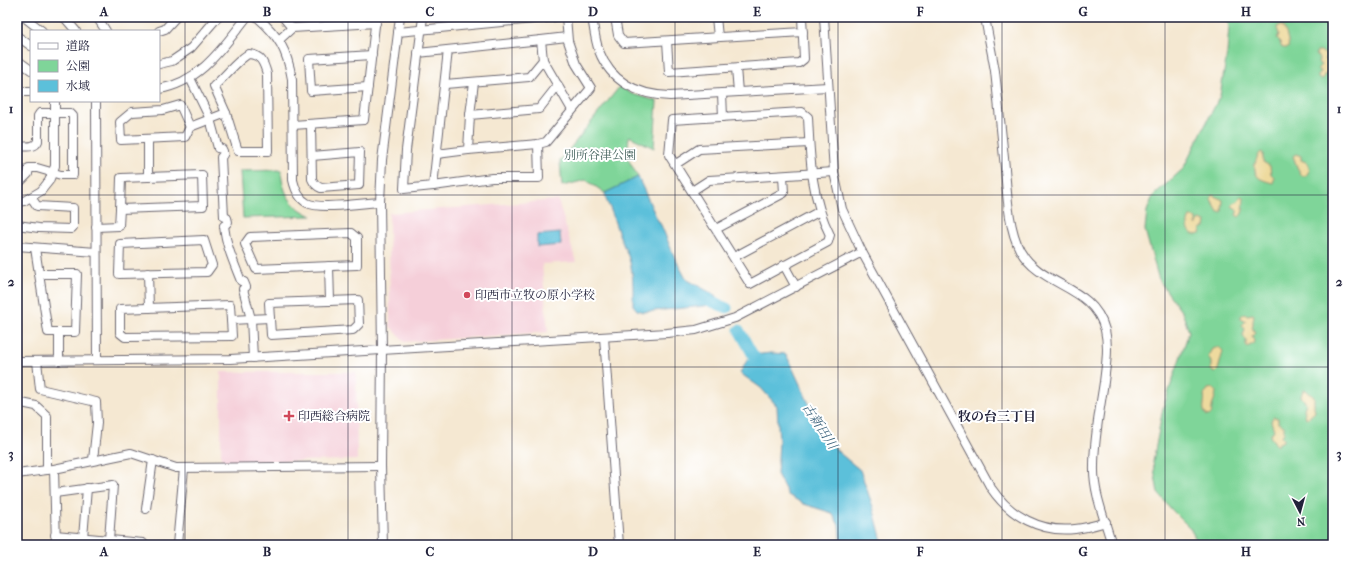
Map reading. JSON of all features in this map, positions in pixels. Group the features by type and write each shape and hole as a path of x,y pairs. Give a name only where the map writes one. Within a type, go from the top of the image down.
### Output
{"street":[{"path":"24,17 41,30"},
{"path":"65,17 75,30"},
{"path":"160,64 172,61 195,45 217,18 216,17"},
{"path":"160,89 190,78 212,61 248,17"},
{"path":"257,17 279,40 286,52 290,64 292,79 293,180 294,187 301,198 307,203 322,206 380,202"},
{"path":"283,17 292,28"},
{"path":"383,545 381,466 382,349 380,202 382,160 400,17"},
{"path":"423,17 406,150 404,189 492,178 539,178 538,144"},
{"path":"398,32 555,17"},
{"path":"437,154 546,142 591,88 576,64 567,37 566,17"},
{"path":"592,17 595,38 602,58 614,74 629,86 645,93 657,96 828,87"},
{"path":"615,17 618,35 624,43 802,32"},
{"path":"716,17 718,37"},
{"path":"667,41 669,72 799,63 804,59 802,17"},
{"path":"824,17 834,172 842,209 862,252 996,496 1012,512 1033,524 1042,527 1074,529 1106,522"},
{"path":"985,17 995,70 1010,217 1016,242 1026,259 1043,274 1079,294 1089,302 1097,311 1105,332 1107,356 1094,466 1096,488 1112,545"},
{"path":"160,31 165,29 172,18"},
{"path":"102,19 106,30"},
{"path":"279,40 292,28 376,20 364,120 293,125"},
{"path":"17,36 30,45"},
{"path":"418,53 567,37"},
{"path":"541,40 543,60 572,110"},
{"path":"433,186 448,50"},
{"path":"255,55 260,57 267,74 268,150 238,151 226,113 214,86 225,77 244,56 255,55"},
{"path":"368,88 311,91 309,59 372,55"},
{"path":"17,60 30,69"},
{"path":"445,84 529,77 543,60"},
{"path":"736,68 738,92"},
{"path":"190,78 210,119 218,148 215,150 214,154 221,157 224,217 220,219 219,222 221,226 224,226 226,240 242,285 251,319 253,358"},
{"path":"468,150 474,82"},
{"path":"470,115 539,109 558,85"},
{"path":"17,92 30,92"},
{"path":"722,93 723,117"},
{"path":"17,202 31,197 41,191 48,181 55,166 55,102"},
{"path":"96,102 97,360"},
{"path":"190,127 180,105 163,110 132,112 120,122 121,140 185,138 190,127 226,113"},
{"path":"802,112 808,117 809,143 815,196 830,235 828,242 750,284 669,154 672,120 723,117 802,112"},
{"path":"17,146 35,146 37,144 38,116 40,113 70,113 73,116 73,175 60,175 37,168 29,168 28,174 21,181 17,182"},
{"path":"311,124 312,179 317,186 322,188 359,185 360,152 312,156"},
{"path":"148,139 148,177"},
{"path":"676,164 699,149 809,143"},
{"path":"692,191 709,180 834,172"},
{"path":"96,226 119,226 121,178 202,176 203,206 120,208"},
{"path":"716,230 784,193 783,176"},
{"path":"17,224 39,228 71,229 73,227 73,208 37,206 31,197"},
{"path":"734,257 820,211"},
{"path":"351,233 357,238 357,265 329,266 256,269 245,244 250,237 351,233"},
{"path":"204,240 212,265 207,272 148,273 119,274 120,244 204,240"},
{"path":"17,246 96,252"},
{"path":"36,248 39,274 48,332 74,332 77,274 39,274"},
{"path":"17,361 222,360 696,330 736,318 862,252"},
{"path":"784,265 796,286"},
{"path":"329,266 330,301"},
{"path":"148,273 149,308"},
{"path":"358,300 359,324 353,330 271,335 269,302 330,301 358,300"},
{"path":"230,305 231,320 232,336 125,337 120,333 120,309 230,305"},
{"path":"231,320 270,318"},
{"path":"59,332 59,361"},
{"path":"604,337 619,545"},
{"path":"37,361 40,389 96,402 97,423 93,460"},
{"path":"17,402 36,406 47,416 50,470 55,493 56,545"},
{"path":"17,474 50,470 131,453 176,468 381,466"},
{"path":"146,509 153,460"},
{"path":"177,545 184,468"},
{"path":"55,493 113,485 109,540"},
{"path":"83,538 87,488"},
{"path":"55,535 143,543"}],"shaded area":[{"name":"印西市立牧の原小学校","path":"558,200 576,262 542,264 548,332 405,342 390,326 389,213"},
{"name":"印西総合病院","path":"221,372 356,372 357,460 221,462"}],"green space":[{"path":"1226,17 1333,17 1333,545 1199,545 1190,528 1158,493 1153,462 1163,408 1189,332 1183,314 1159,280 1145,230 1147,211 1153,196 1183,169 1220,96 1227,54 1229,26"},
{"name":"別所谷津公園","path":"620,86 632,94 657,101 654,148 629,136 627,157 638,177 605,193 586,180 562,186 560,161"},
{"path":"281,170 284,186 289,198 298,208 312,216 243,218 240,171"}],"sand":[{"path":"1278,26 1283,26 1284,28 1288,40 1288,48 1283,48 1277,39 1279,34 1277,28"},
{"path":"1317,51 1321,51 1326,55 1325,59 1328,61 1330,69 1321,80 1318,78 1321,71 1318,70 1318,68 1321,65 1318,63 1319,59 1316,54"},
{"path":"1261,152 1263,153 1263,162 1270,166 1271,174 1274,177 1273,183 1261,179 1256,174 1255,164 1257,157"},
{"path":"1296,154 1301,156 1301,160 1308,163 1310,169 1306,176 1302,176 1297,167 1293,156"},
{"path":"1212,195 1223,200 1222,212 1218,212 1211,199"},
{"path":"1241,196 1244,198 1242,213 1239,217 1236,215 1238,210 1232,206"},
{"path":"1190,217 1196,219 1196,225 1200,220 1206,222 1205,227 1201,229 1200,234 1193,234 1189,230 1188,223"},
{"path":"1245,313 1247,315 1254,315 1252,327 1255,333 1252,336 1254,341 1253,344 1247,347 1246,340 1243,335 1245,329 1242,325 1246,321 1241,318 1241,316"},
{"path":"1219,347 1223,351 1218,370 1215,373 1211,370 1211,362 1208,356 1212,349"},
{"path":"1213,388 1216,391 1216,394 1209,416 1206,415 1204,410 1204,395 1208,389"},
{"path":"1303,390 1306,390 1314,397 1315,412 1308,418 1306,418 1304,409 1306,403 1301,396"},
{"path":"1273,417 1278,418 1278,423 1284,426 1284,433 1281,436 1284,441 1279,443 1277,446 1270,436 1274,430 1271,421"}],"water":[{"path":"638,177 686,279 713,294 717,299 716,303 704,306 643,312 637,310 633,305 633,279 631,266 605,193"},
{"path":"560,233 561,245 537,247 537,235"},
{"path":"771,353 786,354 817,421 837,451 860,470 873,507 883,545 841,545 839,525 832,513 804,504 788,495 777,474 779,442 777,406 761,388 740,373 746,362 753,355"}],"waterway":[{"name":"古新田川","path":"702,298 727,308"},
{"name":"古新田川","path":"739,330 753,355 763,366"}],"place":[{"name":"印西市立牧の原小学校","path":"467,295"},
{"name":"印西総合病院","path":"289,416"}],"district":[{"name":"牧の台三丁目","path":"997,416"}]}
